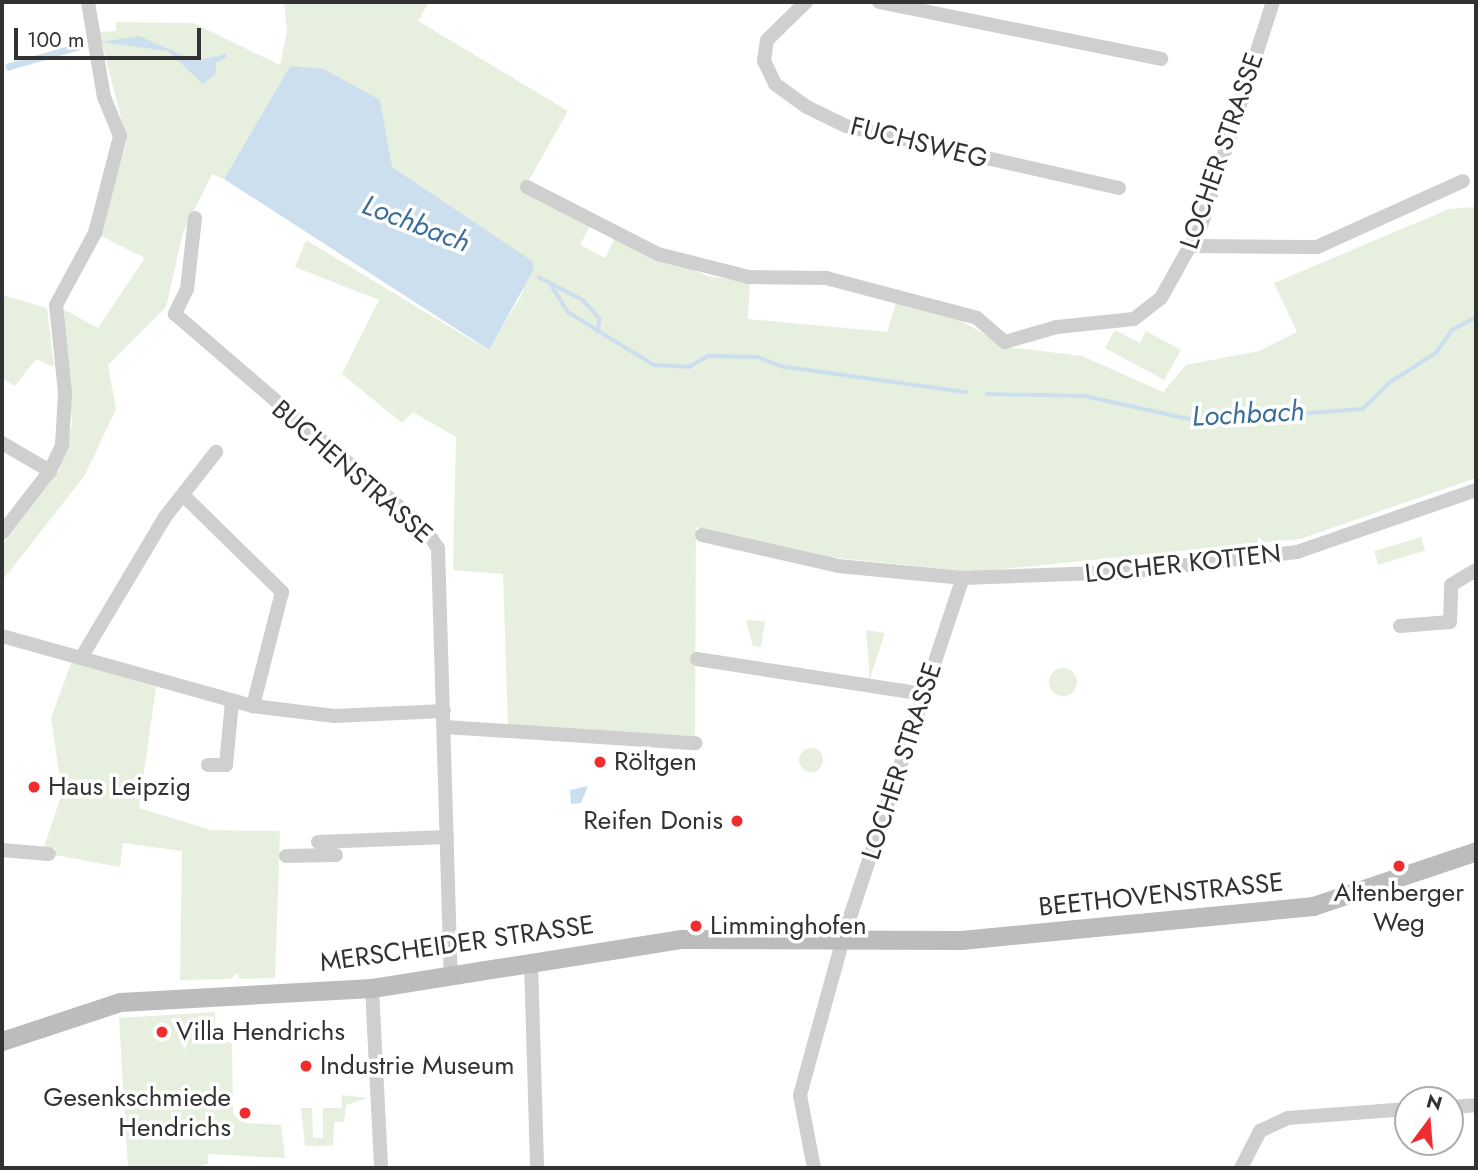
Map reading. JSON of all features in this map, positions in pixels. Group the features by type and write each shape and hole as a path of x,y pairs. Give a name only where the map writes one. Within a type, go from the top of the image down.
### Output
{"main road":[{"name":"BEETHOVENSTRASSE","path":"842,943 1006,937 1313,906 1476,851"},
{"name":"MERSCHEIDER STRASSE","path":"2,1041 120,1002 372,988 683,939 842,943"}],"street":[{"path":"2,534 50,471 65,426 56,317 68,281 95,233 120,136 104,97 88,2"},
{"name":"FUCHSWEG","path":"806,2 767,40 767,75 833,121 1119,188"},
{"path":"879,2 1161,60"},
{"name":"LOCHER STRASSE","path":"527,187 658,254 749,277 826,278 977,318 1005,342 1146,314 1192,246 1273,2"},
{"path":"1192,246 1317,247 1463,181"},
{"name":"BUCHENSTRASSE","path":"195,218 187,289 175,314 433,538 445,727 452,976"},
{"path":"2,443 50,471"},
{"path":"81,658 183,495 216,452"},
{"name":"LOCHER KOTTEN","path":"702,535 838,566 963,578 1207,566 1297,552 1476,490"},
{"path":"183,495 282,592 253,706"},
{"path":"1400,626 1450,622 1451,585 1476,570"},
{"name":"LOCHER STRASSE","path":"814,1168 800,1095 842,943 963,578"},
{"path":"2,636 253,706 334,716 444,711"},
{"path":"697,659 924,694"},
{"path":"208,765 226,765 232,702"},
{"path":"445,727 695,743"},
{"path":"286,856 335,848 447,837"},
{"path":"318,842 335,848"},
{"path":"335,848 336,872"},
{"path":"2,850 49,854"},
{"path":"531,962 537,1168"},
{"path":"372,988 381,1168"},
{"path":"1241,1168 1260,1131 1288,1118 1394,1110"}],"green space":[{"path":"284,2 429,2 418,21 568,111 524,189 591,224 580,245 605,258 616,236 707,276 750,282 748,319 887,332 896,303 954,317 1007,347 1082,356 1163,392 1186,365 1259,351 1297,332 1274,283 1449,209 1476,207 1476,478 1300,539 974,572 819,556 696,527 695,736 508,726 503,574 453,570 456,437 413,412 402,423 342,374 379,300 295,267 306,240 488,350 521,296 532,262 392,167 318,73 290,66 224,179 212,174 183,233 166,307 108,365 116,409 85,475 2,581 2,545 59,471 72,424 63,309 98,328 145,258 99,235 127,141 99,32 116,31 116,22 193,23 280,65 287,31"},
{"path":"2,295 47,308 54,367 36,359 15,386 2,378"},
{"path":"1115,330 1140,343 1146,331 1181,350 1164,380 1105,348"},
{"path":"1421,537 1425,550 1378,565 1374,551"},
{"path":"746,620 765,621 761,647 753,646"},
{"path":"866,630 885,633 869,681 869,666"},
{"path":"72,661 156,687 139,808 211,830 280,831 275,978 239,979 238,973 230,979 180,980 182,851 123,843 120,867 55,855 55,848 44,847 62,793 51,718"},
{"path":"1063,668 1073,672 1077,682 1073,692 1063,696 1053,692 1049,682 1053,672"},
{"path":"811,748 822,755 823,760 816,771 811,772 800,765 799,760 806,749"},
{"path":"215,1012 216,1042 232,1042 233,1114 245,1123 281,1125 285,1158 208,1154 208,1164 193,1168 128,1168 119,1018"},
{"path":"342,1095 367,1098 346,1105 344,1122 334,1122 333,1146 305,1146 301,1108 312,1108 313,1138 323,1138 323,1108 342,1108"}],"water":[{"path":"139,36 196,61 217,56 215,75 203,84 168,51 101,42"},
{"path":"83,42 85,49 7,71 5,64"},
{"path":"290,66 324,69 380,100 392,167 532,261 534,269 489,350 224,179"},
{"path":"588,786 581,803 571,804 570,790"}],"waterway":[{"path":"213,62 224,56"},
{"name":"Lochbach","path":"539,277 583,300 600,319 598,332"},
{"name":"Lochbach","path":"550,283 568,312 654,365 689,367 708,356 758,357 780,366 966,392"},
{"name":"Lochbach","path":"987,394 1085,396 1199,421 1363,409 1389,383 1436,353 1452,330 1476,317"}],"place":[{"name":"Röltgen","path":"600,762"},
{"name":"Haus Leipzig","path":"34,787"},
{"name":"Reifen Donis","path":"737,821"},
{"name":"Altenberger Weg","path":"1399,866"},
{"name":"Limminghofen","path":"696,926"},
{"name":"Villa Hendrichs","path":"162,1032"},
{"name":"Industrie Museum","path":"306,1066"},
{"name":"Gesenkschmiede Hendrichs","path":"245,1113"}]}
